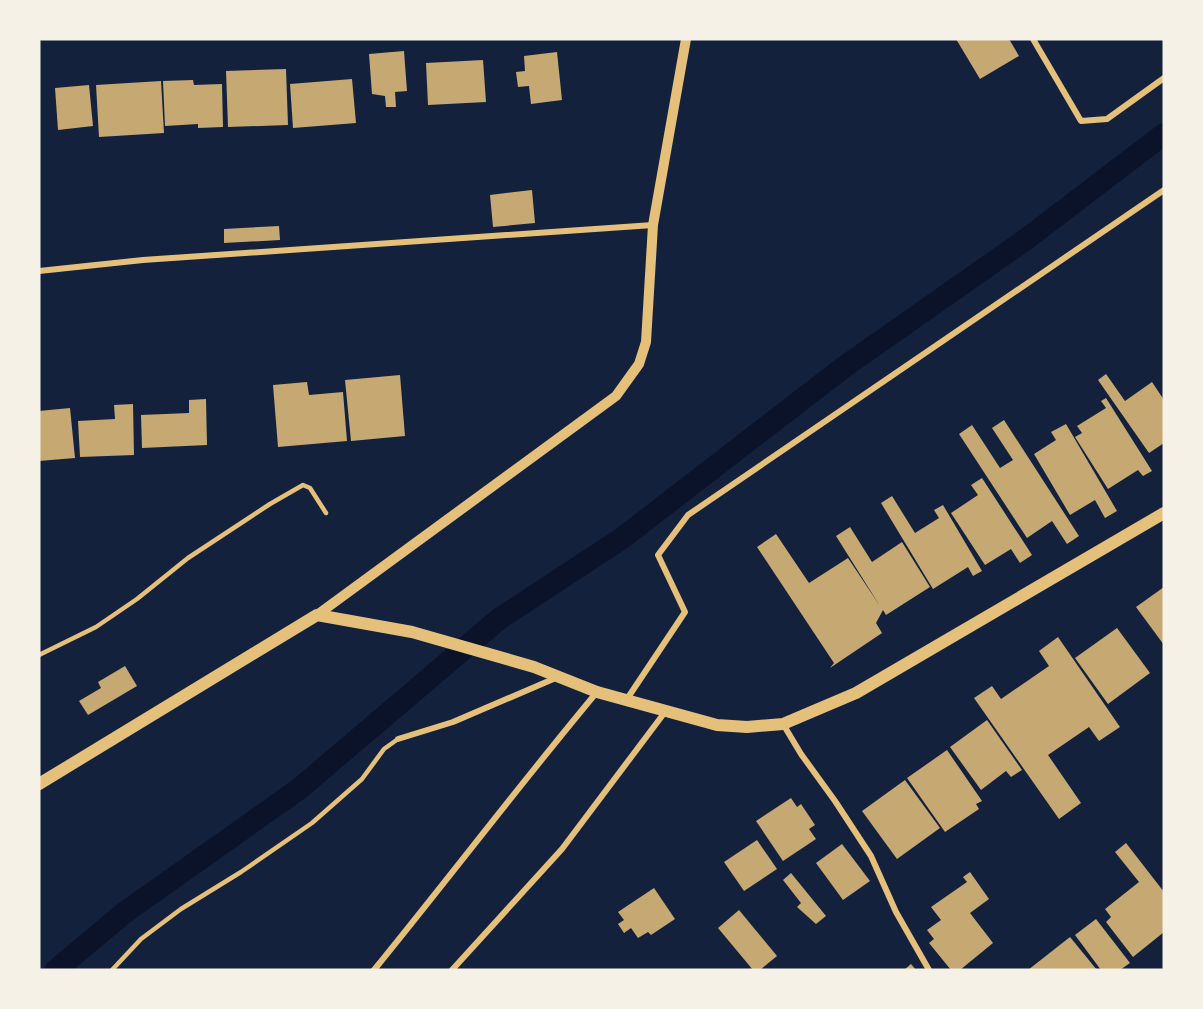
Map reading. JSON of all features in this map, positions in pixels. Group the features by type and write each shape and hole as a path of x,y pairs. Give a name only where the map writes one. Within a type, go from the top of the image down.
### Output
{"main road":[{"path":"39,784 317,615 412,632 534,667 597,692 717,725 747,727 783,724 856,693 1164,513"}],"street":[{"path":"317,615 616,396 639,364 646,342 653,225 686,39"},
{"path":"1033,39 1081,121 1107,119 1164,78"},
{"path":"627,699 686,612 658,555 688,515 1164,190"},
{"path":"39,271 143,260 653,225"},
{"path":"398,739 453,722 559,677"},
{"path":"374,970 453,873 511,796 597,692"},
{"path":"452,970 562,849 666,711"},
{"path":"783,724 871,856 896,912 929,970"}],"lane":[{"path":"39,655 96,627 188,558 303,485 310,488 326,513"},
{"path":"112,970 141,939 181,909 242,872 312,823 362,779 384,748 398,739"}],"building":[{"path":"956,39 1009,39 1019,56 980,79"},
{"path":"404,51 407,91 395,92 396,107 386,107 385,96 372,94 369,54"},
{"path":"557,52 562,100 531,104 529,86 518,87 516,72 525,71 524,56"},
{"path":"483,60 486,102 428,105 426,63"},
{"path":"286,69 288,125 228,127 226,71"},
{"path":"352,79 356,123 293,128 290,84"},
{"path":"193,80 194,85 222,84 223,127 198,128 198,124 165,126 163,81"},
{"path":"161,81 164,133 99,137 96,85"},
{"path":"89,85 93,126 58,130 55,88"},
{"path":"532,190 535,223 493,227 490,195"},
{"path":"279,226 280,240 224,243 224,229"},
{"path":"1106,374 1125,401 1152,382 1164,400 1164,443 1149,453 1098,380"},
{"path":"400,375 405,436 351,441 345,380"},
{"path":"307,382 309,395 343,392 347,441 278,447 273,385"},
{"path":"1106,398 1152,471 1143,476 1138,470 1108,489 1075,437 1082,433 1077,426 1106,408 1101,401"},
{"path":"206,399 207,445 142,448 141,415 189,413 189,400"},
{"path":"133,404 134,455 80,457 78,421 115,419 114,405"},
{"path":"70,408 75,458 39,461 39,411"},
{"path":"1004,420 1079,536 1067,544 1052,521 1027,538 959,434 972,425 1000,468 1013,460 992,428"},
{"path":"1066,424 1117,511 1105,518 1095,500 1070,515 1034,454 1056,440 1051,432"},
{"path":"982,478 1032,555 1020,563 1011,549 985,565 951,513 978,495 971,485"},
{"path":"892,496 915,533 939,518 934,510 943,505 982,571 973,576 968,567 933,589 881,503"},
{"path":"850,527 872,562 902,542 930,587 886,615 883,610 876,623 882,633 830,668 834,663 757,547 776,534 809,583 848,558 880,606 836,536"},
{"path":"1164,587 1164,645 1136,607"},
{"path":"1117,628 1150,673 1108,704 1075,658"},
{"path":"1058,637 1120,727 1099,741 1089,727 1048,755 1081,803 1059,819 974,698 992,686 1001,699 1049,666 1039,651"},
{"path":"125,666 137,686 88,715 79,701 101,688 98,682"},
{"path":"987,720 1022,770 1011,777 1006,771 981,790 950,747"},
{"path":"947,750 982,801 976,804 979,809 945,832 907,778"},
{"path":"905,780 940,828 897,859 862,811"},
{"path":"791,798 797,807 801,804 815,825 809,829 816,839 783,861 756,821"},
{"path":"757,840 777,869 744,891 724,862"},
{"path":"1126,843 1164,892 1164,932 1133,957 1106,922 1111,917 1105,909 1139,882 1115,852"},
{"path":"842,844 870,881 843,900 816,863"},
{"path":"970,872 989,899 970,913 993,943 960,970 951,970 929,943 934,939 927,930 941,920 931,907 967,882 963,877"},
{"path":"791,873 826,916 816,924 797,907 801,903 783,880"},
{"path":"654,888 675,919 651,935 648,932 638,938 631,928 624,933 618,924 624,920 618,912"},
{"path":"739,910 777,956 760,970 753,970 718,928"},
{"path":"1096,919 1130,963 1120,970 1101,970 1075,935"},
{"path":"1070,937 1097,970 1028,970"},
{"path":"911,964 916,970 904,970"}],"waterway":[{"path":"56,970 124,913 299,789 499,619 621,539 844,367 1025,240 1164,134"}]}
